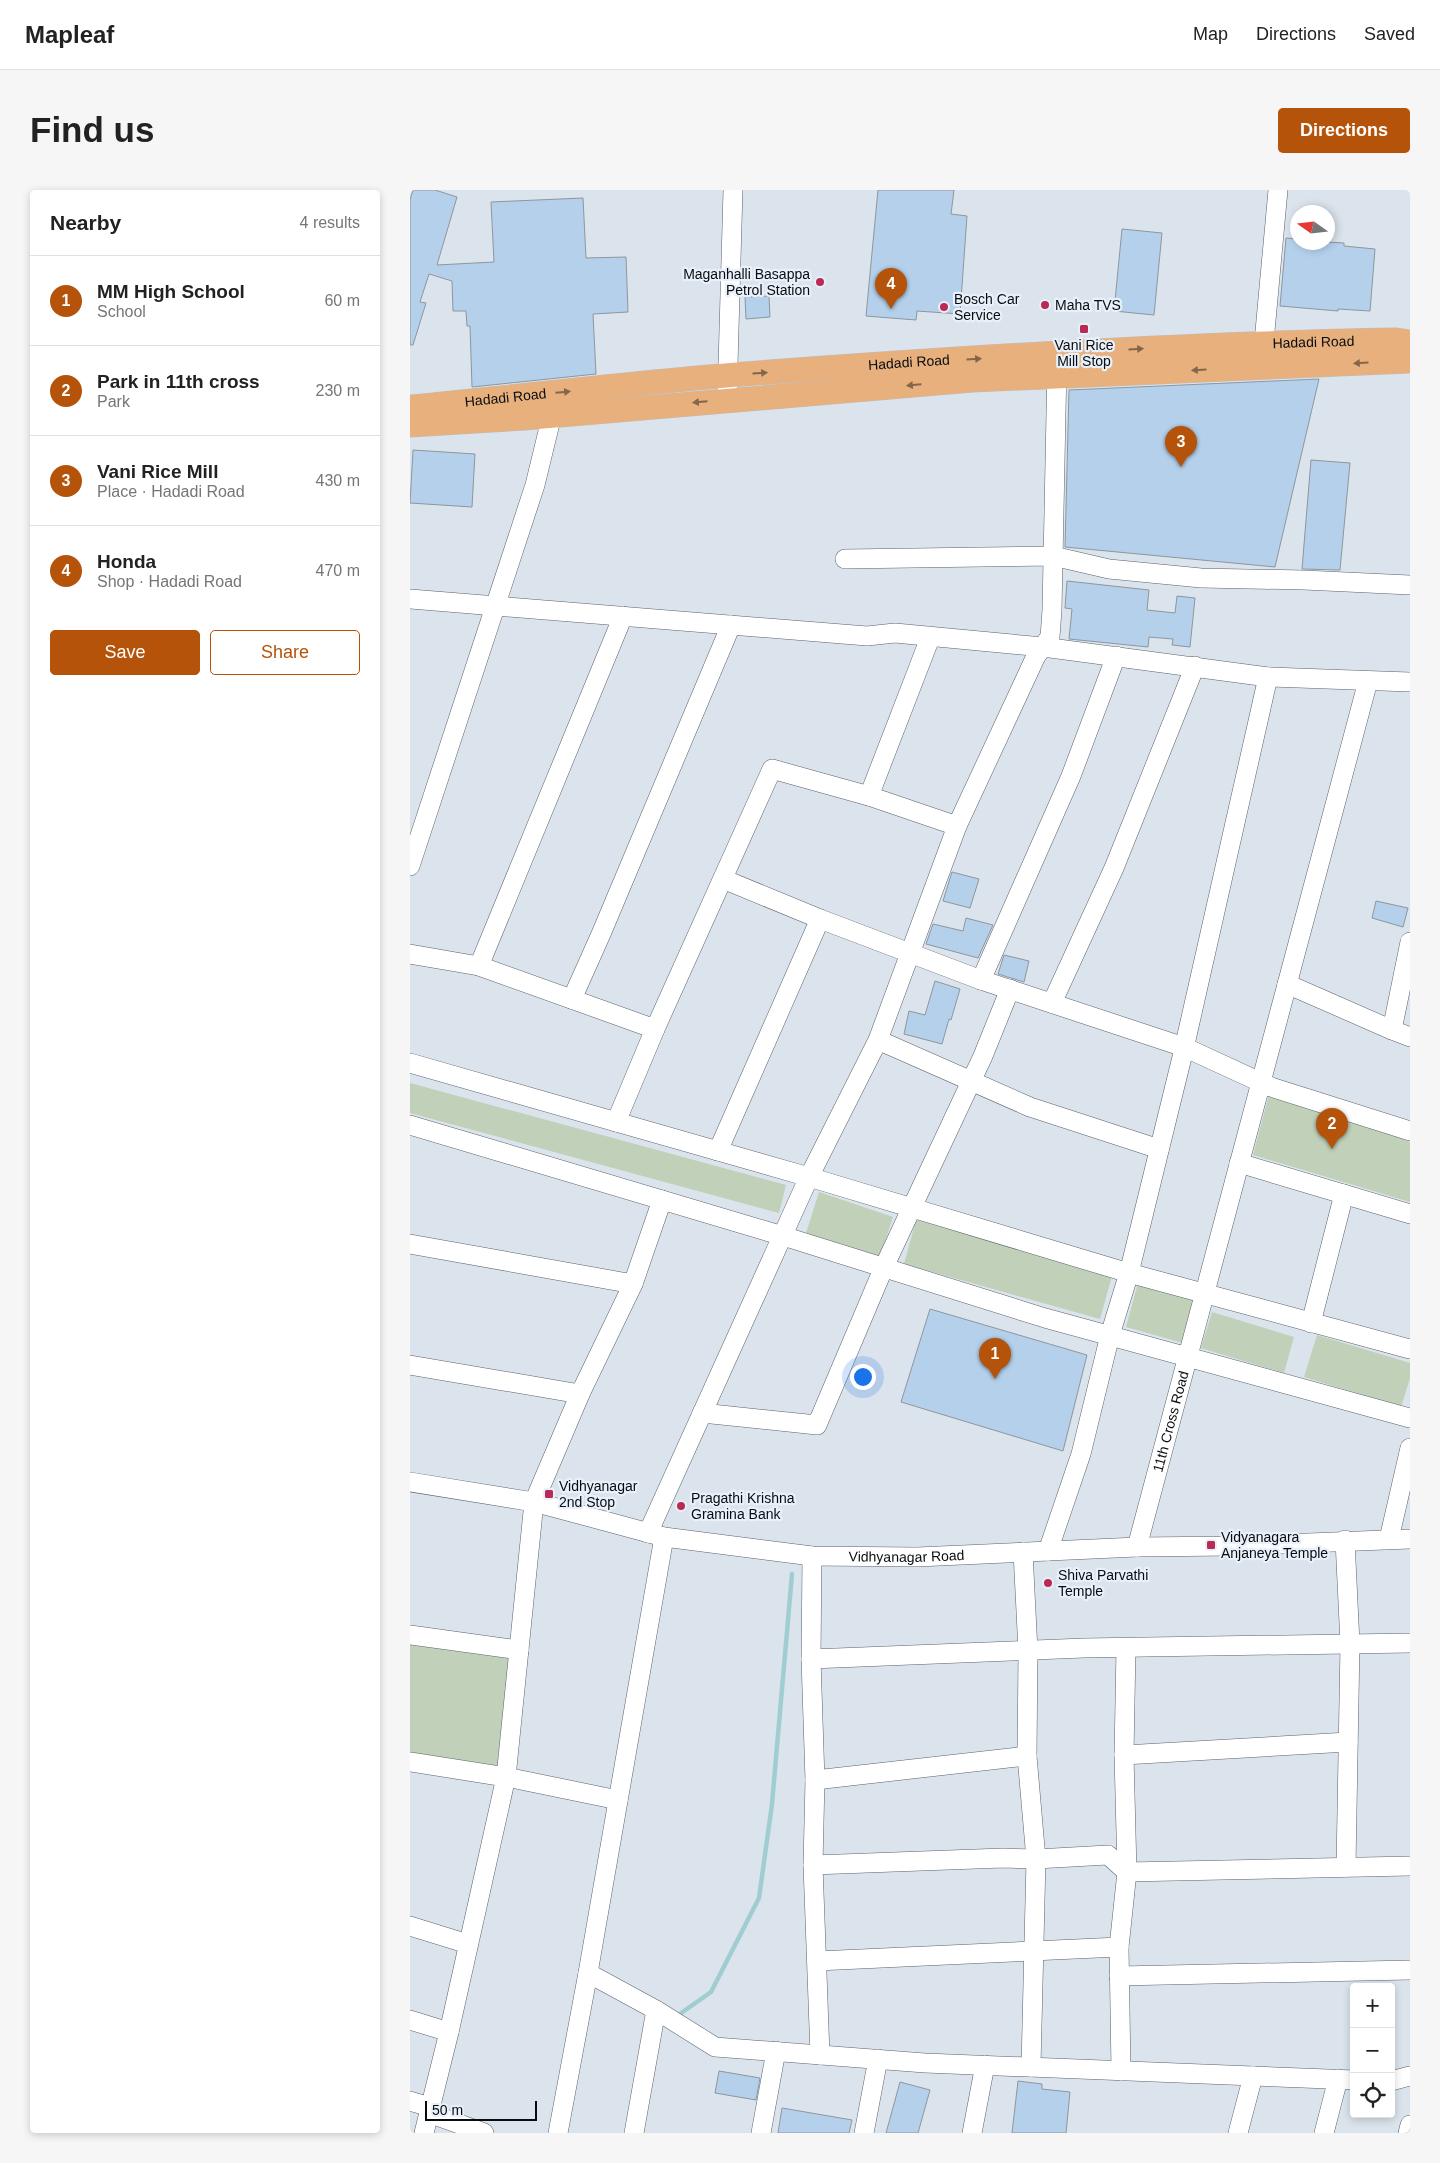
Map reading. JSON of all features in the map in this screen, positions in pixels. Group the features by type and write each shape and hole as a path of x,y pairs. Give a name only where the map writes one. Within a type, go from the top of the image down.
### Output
{"main road":[{"name":"Hadadi Road","path":"410,407 728,376 1056,353 1264,342 1395,340 1410,342"},
{"path":"410,425 973,380 1410,361"}],"street":[{"path":"727,400 732,190"},
{"path":"1264,342 1278,190"},
{"path":"558,2133 618,1800 656,1535 702,1413 809,1177 878,1040 957,826 1036,656 1050,637 1056,353"},
{"path":"410,866 535,485 552,415"},
{"path":"845,559 1053,556 1109,570 1201,578 1410,585"},
{"path":"410,598 495,607 867,636 895,633 930,638 1043,647 1268,676 1410,682"},
{"path":"479,966 623,616"},
{"path":"572,999 609,916 731,624"},
{"path":"869,796 930,638"},
{"path":"981,980 1072,776 1116,656"},
{"path":"1052,1003 1114,868 1195,666"},
{"path":"1048,1551 1081,1454 1110,1335 1129,1274 1184,1046 1268,676"},
{"name":"11th Cross Road","path":"1137,1547 1368,681"},
{"path":"616,1122 655,1029 772,769 869,796 957,826"},
{"path":"723,879 820,919 981,980 1184,1046 1261,1082 1410,1131"},
{"path":"718,1151 820,919"},
{"path":"1392,1030 1410,942"},
{"path":"410,954 479,966 655,1029"},
{"path":"1287,984 1410,1037"},
{"path":"702,1413 817,1425 884,1267 970,1082 1010,990"},
{"path":"878,1040 1030,1107 1159,1149"},
{"path":"410,1063 809,1177 1129,1274 1410,1349"},
{"path":"410,1125 783,1236 1045,1318 1410,1418"},
{"path":"1239,1162 1410,1214"},
{"path":"1311,1323 1344,1194"},
{"path":"424,2133 449,2032 506,1777 534,1502 580,1394 633,1284 662,1200"},
{"path":"410,1244 633,1284"},
{"path":"410,1365 580,1394"},
{"path":"1389,1539 1410,1448"},
{"name":"Vidhyanagar Road","path":"410,1482 534,1502 656,1535 812,1556 917,1557 1137,1547 1232,1546 1345,1540 1410,1539"},
{"path":"1345,1540 1350,1644 1346,1867"},
{"path":"1024,1552 1028,1651 1027,1756 1036,1859 1031,2067"},
{"path":"812,1556 813,1865 820,2054"},
{"path":"410,1635 519,1650"},
{"path":"811,1659 1126,1648 1410,1644"},
{"path":"1121,2071 1119,1947 1127,1872 1124,1755 1126,1648"},
{"path":"1124,1755 1348,1742"},
{"path":"814,1780 1027,1756"},
{"path":"410,1762 506,1777 618,1800"},
{"path":"813,1865 1003,1858 1036,1859 1108,1855 1127,1872 1410,1866"},
{"path":"410,1926 468,1944"},
{"path":"817,1961 1119,1947"},
{"path":"1119,1976 1410,1970"},
{"path":"588,1974 656,2010 715,2047 985,2065 1346,2080 1324,2133"},
{"path":"634,2133 656,2010"},
{"path":"410,2020 449,2032"},
{"path":"761,2133 776,2051"},
{"path":"864,2133 878,2059"},
{"path":"972,2133 985,2065"},
{"path":"1238,2133 1253,2076"},
{"path":"1395,2080 1410,2076"},
{"path":"410,2101 484,2133"},
{"path":"1408,2133 1410,2124"}],"green space":[{"path":"410,1083 786,1185 779,1213 410,1113"},
{"path":"1271,1087 1410,1142 1410,1202 1253,1155"},
{"path":"819,1192 893,1217 880,1257 806,1233"},
{"path":"916,1220 1112,1276 1100,1319 904,1264"},
{"path":"1138,1283 1195,1298 1183,1343 1126,1327"},
{"path":"1212,1312 1294,1337 1284,1373 1201,1348"},
{"path":"1317,1335 1410,1363 1410,1378 1401,1407 1304,1377"},
{"path":"410,1642 512,1655 499,1767 410,1754"}],"building":[{"path":"413,190 435,190 457,197 437,265 494,262 491,202 583,198 586,258 626,257 628,312 593,314 596,374 472,387 470,326 467,326 466,311 453,311 452,281 429,274 420,302 426,303 413,345 410,345 410,200"},
{"path":"878,190 954,190 951,214 967,216 960,314 917,311 916,320 866,316"},
{"path":"1122,229 1162,233 1154,315 1114,311"},
{"path":"1286,238 1290,238 1290,250 1335,250 1335,242 1344,243 1344,246 1375,249 1370,311 1338,309 1338,311 1280,306"},
{"path":"769,296 770,317 746,319 745,297"},
{"path":"1319,379 1275,567 1065,547 1069,390"},
{"path":"413,450 475,454 472,507 410,503"},
{"path":"1311,460 1350,463 1340,570 1302,569"},
{"path":"1067,581 1149,590 1147,610 1175,613 1177,596 1195,598 1190,647 1172,645 1173,639 1149,637 1148,647 1069,639 1072,609 1065,608"},
{"path":"952,872 979,879 970,908 943,901"},
{"path":"1376,901 1408,908 1403,927 1372,918"},
{"path":"966,918 993,925 978,958 926,944 933,924 963,931"},
{"path":"1004,955 1029,961 1024,982 998,974"},
{"path":"935,981 960,989 942,1044 904,1034 909,1011 925,1015"},
{"path":"930,1309 1087,1355 1063,1451 901,1402"},
{"path":"719,2071 760,2078 756,2100 715,2093"},
{"path":"1018,2081 1042,2084 1042,2089 1070,2092 1066,2133 1012,2133"},
{"path":"900,2082 930,2090 918,2133 886,2133"},
{"path":"782,2108 852,2120 849,2133 778,2133"}],"waterway":[{"path":"677,2016 711,1992 759,1898 772,1804 792,1574"}],"place":[{"name":"Maganhalli Basappa Petrol Station","path":"820,282"},
{"name":"Maha TVS","path":"1045,305"},
{"name":"Bosch Car Service","path":"944,307"},
{"name":"Honda","path":"891,309"},
{"name":"Vani Rice Mill Stop","path":"1084,329"},
{"name":"Vani Rice Mill","path":"1181,467"},
{"name":"Park in 11th cross","path":"1332,1149"},
{"name":"MM High School","path":"995,1379"},
{"name":"Vidhyanagar 2nd Stop","path":"549,1494"},
{"name":"Pragathi Krishna Gramina Bank","path":"681,1506"},
{"name":"Vidyanagara Anjaneya Temple","path":"1211,1545"},
{"name":"Shiva Parvathi Temple","path":"1048,1583"}]}
